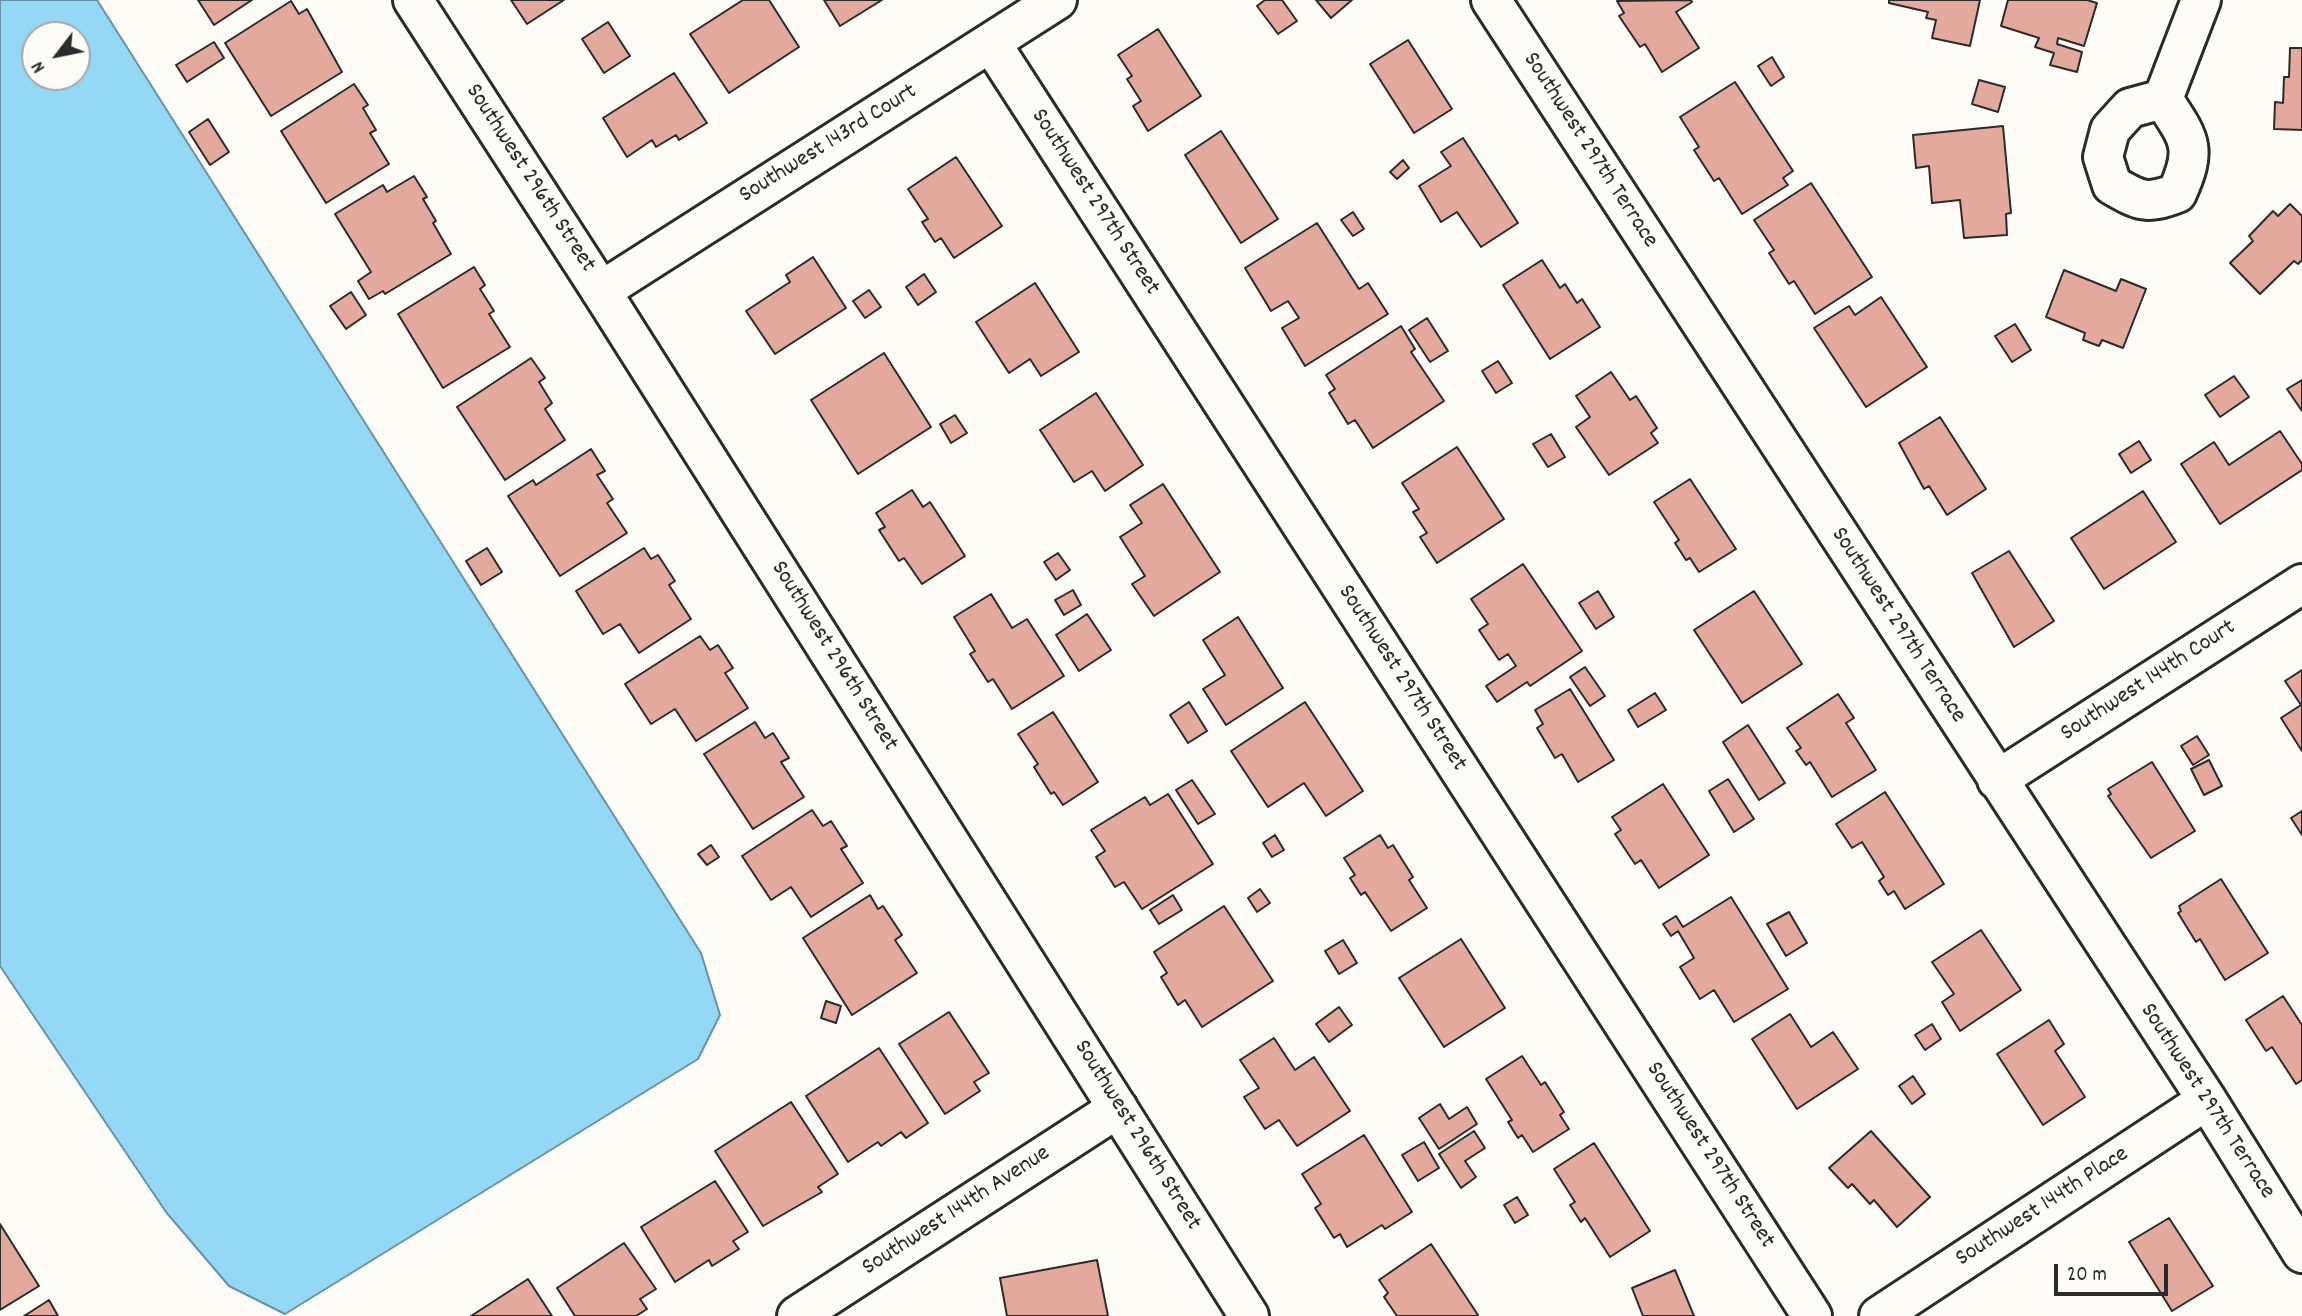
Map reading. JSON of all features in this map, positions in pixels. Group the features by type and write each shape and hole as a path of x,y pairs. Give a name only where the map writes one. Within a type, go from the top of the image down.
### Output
{"street":[{"name":"Southwest 296th Street","path":"414,0 601,290 1249,1316"},
{"name":"Southwest 143rd Court","path":"601,290 1057,0"},
{"name":"Southwest 297th Terrace","path":"1491,0 2207,1100 2302,1254"},
{"path":"2164,99 2201,0"},
{"name":"Southwest 297th Street","path":"991,43 1812,1316"},
{"name":"Southwest 144th Court","path":"1997,780 2302,584"},
{"name":"Southwest 144th Place","path":"1879,1316 2207,1100"},
{"name":"Southwest 144th Avenue","path":"797,1316 1118,1108"}],"water":[{"path":"0,0 97,0 701,953 720,1015 698,1059 285,1314 229,1286 166,1212 0,966"}],"building":[{"path":"198,0 252,0 214,25"},
{"path":"511,0 564,0 527,24"},
{"path":"743,0 769,0 799,47 729,93 690,34"},
{"path":"824,0 882,0 840,26"},
{"path":"1265,0 1282,0 1297,21 1278,34 1257,6"},
{"path":"1316,0 1352,0 1331,18"},
{"path":"1889,0 1980,0 1970,46 1932,38 1936,20 1926,18 1928,12 1889,3"},
{"path":"2008,0 2087,0 2097,3 2084,46 2058,38 2057,44 2082,52 2077,72 2050,65 2054,53 2035,47 2039,38 2001,26"},
{"path":"291,1 299,14 307,9 342,72 271,116 225,43"},
{"path":"1617,1 1692,2 1676,12 1699,48 1662,72 1645,44 1640,47 1619,16 1624,13"},
{"path":"608,22 630,56 604,73 582,39"},
{"path":"1158,29 1201,96 1148,131 1133,106 1141,101 1127,79 1132,76 1118,55"},
{"path":"1408,40 1452,109 1414,133 1370,64"},
{"path":"214,42 224,58 187,82 176,65"},
{"path":"2290,48 2302,48 2302,130 2274,129 2275,102 2283,103 2284,77 2289,77"},
{"path":"1772,57 1784,77 1771,86 1758,66"},
{"path":"674,73 707,123 679,140 676,135 656,147 652,140 627,157 603,118"},
{"path":"1979,80 2005,87 1998,112 1972,104"},
{"path":"1735,82 1793,171 1783,178 1788,185 1742,214 1719,178 1714,181 1694,150 1699,147 1680,117"},
{"path":"354,84 368,105 363,108 376,130 370,133 389,164 326,203 281,131"},
{"path":"208,119 229,152 210,165 189,132"},
{"path":"2003,126 2011,213 2006,214 2007,235 1964,238 1960,200 1932,203 1929,166 1916,168 1913,135"},
{"path":"1221,131 1278,219 1241,243 1185,155"},
{"path":"1463,138 1518,223 1481,247 1457,212 1441,222 1419,186 1451,166 1441,152"},
{"path":"956,157 1002,226 954,258 941,238 935,242 922,222 928,219 908,189"},
{"path":"1403,160 1409,168 1397,179 1390,172"},
{"path":"414,176 427,197 423,199 436,221 433,223 451,254 385,294 383,291 369,299 358,281 371,272 335,214 383,185 387,192"},
{"path":"1811,183 1872,277 1815,314 1794,281 1789,284 1769,253 1774,250 1754,220"},
{"path":"2290,204 2302,216 2302,260 2298,264 2294,261 2260,294 2230,263 2253,241 2249,236 2273,211 2278,216"},
{"path":"1353,212 1364,229 1353,236 1341,220"},
{"path":"1317,223 1359,289 1368,283 1388,314 1305,366 1282,328 1299,318 1288,301 1271,311 1245,268"},
{"path":"813,257 846,308 775,354 746,311 790,282 786,275"},
{"path":"1542,260 1560,288 1565,284 1577,303 1582,299 1600,327 1550,359 1503,285"},
{"path":"474,267 485,285 480,289 494,311 489,314 510,347 443,388 398,314"},
{"path":"2064,270 2116,291 2121,279 2146,289 2123,348 2102,340 2099,346 2083,340 2085,333 2046,317"},
{"path":"924,274 936,292 918,305 906,287"},
{"path":"1035,283 1079,352 1041,376 1030,359 1009,373 976,322"},
{"path":"869,290 881,307 865,318 853,301"},
{"path":"351,292 366,315 346,329 330,306"},
{"path":"1881,297 1927,367 1866,407 1814,328 1849,306 1855,315"},
{"path":"1427,318 1448,351 1430,362 1409,330"},
{"path":"2015,324 2031,350 2012,362 1995,336"},
{"path":"1401,326 1415,349 1411,352 1444,401 1373,448 1355,420 1348,424 1329,393 1335,389 1326,375"},
{"path":"884,353 931,427 858,474 811,400"},
{"path":"531,358 545,378 539,382 552,403 545,409 565,440 505,480 457,407"},
{"path":"1498,361 1512,383 1496,393 1482,371"},
{"path":"1611,372 1630,400 1636,396 1657,428 1651,433 1658,443 1609,475 1576,427 1590,417 1576,396"},
{"path":"2234,376 2249,397 2220,417 2205,395"},
{"path":"2302,380 2302,411 2287,389"},
{"path":"1096,393 1143,465 1105,491 1092,471 1074,482 1040,430"},
{"path":"955,415 967,433 951,443 940,424"},
{"path":"1940,417 1986,489 1947,515 1929,486 1924,489 1899,443"},
{"path":"2280,431 2302,464 2302,470 2220,524 2181,464 2214,442 2229,465"},
{"path":"1551,434 1565,457 1548,467 1533,444"},
{"path":"2139,441 2151,460 2131,473 2119,454"},
{"path":"1457,447 1504,519 1437,563 1420,537 1427,533 1413,512 1419,509 1402,483"},
{"path":"591,449 605,471 597,475 613,499 607,503 627,533 560,576 508,496 533,480 536,485"},
{"path":"1690,479 1736,549 1699,572 1690,558 1686,560 1675,543 1679,540 1654,502"},
{"path":"1163,484 1220,572 1154,616 1132,584 1145,576 1120,537 1142,523 1130,505"},
{"path":"912,490 923,507 930,502 965,556 922,584 904,558 899,561 879,530 885,527 876,513"},
{"path":"2143,491 2176,542 2104,589 2071,538"},
{"path":"487,548 502,572 481,585 466,561"},
{"path":"644,548 651,559 658,555 675,581 669,585 691,619 639,653 620,624 603,634 576,591"},
{"path":"2009,551 2054,621 2014,647 1972,573"},
{"path":"1058,553 1070,570 1056,580 1044,562"},
{"path":"1523,564 1582,651 1530,686 1527,682 1497,702 1486,686 1516,666 1508,654 1499,660 1479,630 1488,624 1471,599"},
{"path":"1073,590 1081,605 1064,615 1055,600"},
{"path":"1598,591 1614,617 1596,629 1579,603"},
{"path":"1754,591 1802,664 1742,703 1694,630"},
{"path":"991,594 1012,628 1027,619 1064,676 1012,709 993,679 988,682 970,654 975,651 954,617"},
{"path":"1087,614 1111,650 1079,671 1056,635"},
{"path":"1238,617 1283,688 1226,725 1203,689 1225,675 1203,640"},
{"path":"700,636 710,650 718,645 733,668 725,673 748,708 696,741 675,709 651,724 625,684"},
{"path":"1585,667 1605,696 1590,706 1570,677"},
{"path":"2302,670 2302,751 2281,718 2301,705 2285,681"},
{"path":"1570,689 1614,760 1578,782 1562,754 1555,758 1537,728 1543,724 1535,710"},
{"path":"1655,693 1666,710 1638,727 1628,710"},
{"path":"1838,694 1854,718 1846,723 1876,770 1832,797 1810,762 1806,765 1796,751 1801,748 1787,728"},
{"path":"1189,702 1207,731 1188,743 1170,715"},
{"path":"1305,702 1363,791 1326,816 1304,783 1268,807 1231,751"},
{"path":"1053,712 1098,782 1063,805 1054,792 1051,794 1034,767 1038,764 1018,734"},
{"path":"755,722 765,738 773,733 789,758 781,762 804,797 753,829 704,754"},
{"path":"1748,725 1785,783 1759,800 1723,742"},
{"path":"2197,736 2209,755 2193,765 2181,746"},
{"path":"2209,760 2222,786 2204,795 2191,769"},
{"path":"2152,762 2195,831 2151,858 2108,796 2111,794 2108,789"},
{"path":"1728,779 1754,819 1734,832 1709,791"},
{"path":"1192,780 1215,814 1198,824 1176,790"},
{"path":"1663,784 1709,855 1659,888 1641,860 1635,864 1615,834 1621,830 1612,817"},
{"path":"1885,792 1944,884 1905,909 1894,891 1888,895 1879,881 1884,877 1862,842 1852,848 1836,824"},
{"path":"1168,794 1213,864 1142,909 1124,882 1115,887 1096,857 1105,851 1091,830 1145,797 1150,805"},
{"path":"812,810 823,826 831,821 847,846 841,849 863,883 811,917 791,887 771,900 742,856"},
{"path":"2302,811 2302,835 2291,818"},
{"path":"1275,835 1284,850 1272,857 1263,843"},
{"path":"1380,835 1388,848 1393,845 1413,877 1409,880 1427,908 1391,931 1365,892 1361,895 1350,878 1355,875 1344,858"},
{"path":"711,845 719,857 707,865 698,854"},
{"path":"2221,879 2268,953 2225,980 2200,939 2196,942 2178,913 2181,911 2179,906"},
{"path":"1260,889 1270,903 1257,912 1248,898"},
{"path":"870,895 878,909 883,906 902,935 895,940 917,973 852,1015 803,938"},
{"path":"1173,895 1182,910 1159,924 1150,910"},
{"path":"1731,897 1788,989 1734,1022 1714,990 1700,999 1680,967 1694,958 1678,931 1671,936 1663,924 1676,916 1683,927"},
{"path":"1224,906 1273,981 1202,1027 1185,1000 1178,1005 1161,977 1167,973 1154,952"},
{"path":"1789,912 1807,943 1786,956 1767,924"},
{"path":"1981,930 2021,990 1960,1031 1942,1002 1954,994 1932,962"},
{"path":"1461,939 1505,1008 1444,1047 1399,978"},
{"path":"1343,940 1357,963 1339,974 1325,951"},
{"path":"2283,996 2302,1025 2302,1080 2296,1084 2272,1047 2266,1051 2246,1020"},
{"path":"826,1001 841,1006 836,1023 821,1018"},
{"path":"1339,1007 1352,1025 1329,1042 1316,1024"},
{"path":"949,1012 989,1073 974,1082 980,1091 945,1114 899,1044"},
{"path":"1790,1014 1811,1047 1833,1032 1858,1069 1797,1109 1752,1039"},
{"path":"2049,1020 2064,1044 2055,1051 2085,1097 2043,1125 1997,1054"},
{"path":"1932,1024 1941,1039 1925,1050 1915,1035"},
{"path":"1274,1038 1295,1070 1314,1057 1350,1111 1297,1146 1279,1120 1265,1129 1244,1097 1259,1088 1240,1060"},
{"path":"879,1048 928,1123 906,1138 901,1132 881,1146 878,1142 848,1162 806,1096"},
{"path":"1522,1056 1541,1085 1545,1082 1564,1112 1560,1115 1569,1129 1533,1152 1522,1135 1518,1138 1508,1122 1512,1120 1486,1079"},
{"path":"1913,1076 1925,1094 1912,1104 1899,1086"},
{"path":"791,1102 838,1174 818,1187 822,1192 763,1226 715,1151"},
{"path":"1440,1104 1449,1119 1467,1107 1477,1124 1439,1149 1419,1118"},
{"path":"1474,1131 1485,1148 1465,1161 1476,1177 1461,1188 1439,1154"},
{"path":"1871,1131 1930,1197 1897,1227 1874,1200 1870,1204 1852,1184 1848,1188 1829,1168"},
{"path":"1364,1135 1412,1212 1385,1229 1382,1225 1347,1247 1340,1234 1334,1238 1315,1208 1321,1204 1302,1174"},
{"path":"1424,1142 1439,1168 1418,1181 1402,1155"},
{"path":"1594,1143 1650,1231 1610,1257 1585,1218 1581,1222 1570,1205 1575,1202 1554,1169"},
{"path":"715,1181 748,1232 733,1241 739,1249 712,1266 709,1260 675,1282 641,1227"},
{"path":"1517,1197 1528,1215 1515,1223 1504,1205"},
{"path":"2169,1218 2213,1286 2172,1311 2129,1242"},
{"path":"0,1224 39,1286 0,1310"},
{"path":"624,1243 656,1289 640,1299 647,1309 636,1316 575,1316 557,1288"},
{"path":"1431,1244 1478,1315 1397,1316 1384,1297 1388,1293 1379,1280"},
{"path":"1097,1260 1108,1316 1007,1316 1000,1278"},
{"path":"1675,1270 1694,1316 1643,1316 1632,1288"},
{"path":"528,1279 552,1316 471,1316"},
{"path":"49,1300 58,1316 24,1316"}]}
